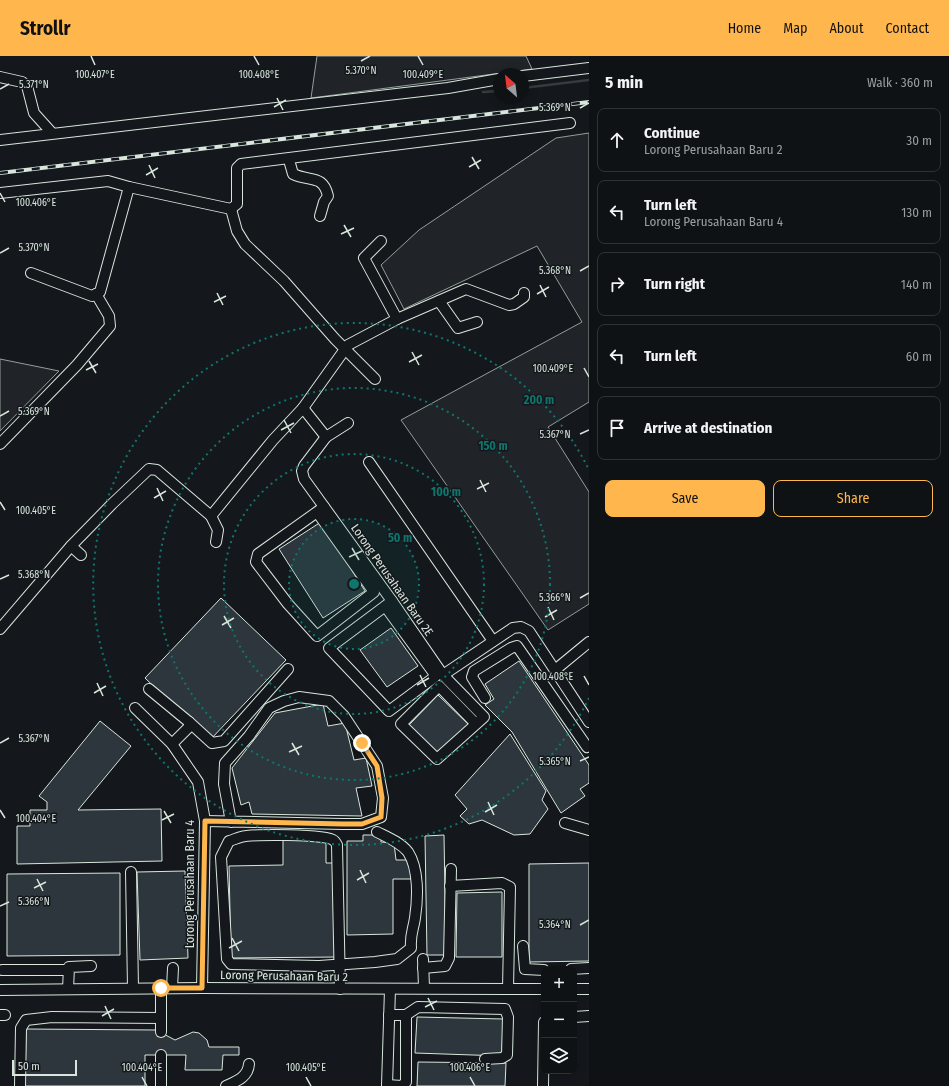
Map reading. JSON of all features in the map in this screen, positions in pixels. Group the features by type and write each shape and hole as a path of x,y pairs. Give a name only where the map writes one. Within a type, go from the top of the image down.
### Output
{"street":[{"path":"529,75 589,68"},
{"path":"0,77 22,82 27,86 34,113 52,133"},
{"path":"0,140 448,88 493,80"},
{"path":"232,209 237,204 237,168 239,166 570,123"},
{"path":"289,160 294,174 320,181 326,187 328,196 324,202 320,216"},
{"path":"0,193 108,181 129,187 232,209"},
{"path":"31,273 92,296 100,292 129,187"},
{"path":"232,209 237,231 245,244 284,281 335,338 375,379"},
{"path":"381,241 364,258 397,319"},
{"path":"211,516 273,440 303,408 334,367 345,348 397,319 466,289 509,305 514,304 524,297 524,293"},
{"path":"0,444 77,365 110,326 108,316 96,294"},
{"path":"439,301 458,328 477,322"},
{"path":"303,408 326,437 348,423"},
{"name":"Lorong Perusahaan Baru 2E","path":"326,437 302,472 320,510 389,604 480,721"},
{"path":"369,462 492,641"},
{"path":"0,629 71,546 112,504 150,469 157,470 211,516 218,530 216,542"},
{"path":"320,510 374,592 317,636 288,604 256,562 256,558 258,554 320,510"},
{"path":"71,546 81,555"},
{"path":"389,604 436,676 389,711 329,648 389,604"},
{"path":"443,675 492,641 513,628 521,626 528,631 589,722"},
{"path":"555,670 589,642"},
{"path":"485,698 472,677 474,671 511,648 517,646 588,748"},
{"path":"149,689 212,743 224,741 288,669"},
{"path":"439,686 480,721 437,759 401,724 439,686"},
{"path":"205,821 231,822 362,824 381,817 382,798 377,766 344,716 329,701 298,697 284,701 269,708 225,763 224,784 231,822"},
{"name":"Lorong Perusahaan Baru 4","path":"135,708 172,744 198,782 205,821 202,988"},
{"path":"172,744 189,727 189,722"},
{"path":"565,823 589,830"},
{"path":"340,989 340,963 337,845 334,840 326,837 264,835 241,837 229,842 221,858 227,959 231,964 319,966 340,963 397,959 411,948 410,934 415,919 416,893 414,863 407,851 393,839 377,832"},
{"path":"424,988 423,964 445,966 449,958 451,869"},
{"path":"131,872 133,988"},
{"path":"450,886 502,883 510,887 508,989"},
{"path":"523,946 525,969 541,970"},
{"path":"2,970 68,970 69,967 91,966"},
{"path":"172,988 173,968"},
{"path":"577,969 589,968"},
{"path":"68,970 68,989"},
{"name":"Lorong Perusahaan Baru 2","path":"0,990 133,988 541,989"},
{"path":"161,988 161,1032"},
{"path":"390,989 387,1085 402,1086 406,1082 406,1015"},
{"path":"577,989 589,989"},
{"path":"389,1015 406,1015 418,1007 505,1009 508,1017 507,1056 502,1058 485,1059"},
{"path":"577,1017 589,1016"},
{"path":"20,1086 21,1028 26,1020 52,1018 161,1018"},
{"path":"543,1086 544,1038"},
{"path":"161,1055 161,1086"},
{"path":"226,1086 239,1080 249,1071 249,1064"}],"shaded area":[{"path":"317,56 526,56 532,69 493,68 493,74 311,98"},
{"path":"589,133 589,402 548,427 589,492 589,604 548,630 401,420 582,322 537,246 404,309 381,265 419,230 556,138"},
{"path":"0,359 59,371 0,431"}],"building":[{"path":"321,522 365,591 323,618 279,549"},
{"path":"221,598 286,660 210,740 145,678"},
{"path":"391,628 418,666 387,687 360,650"},
{"path":"519,661 589,765 589,783 580,789 585,796 561,813 512,732 485,705 494,699 485,684"},
{"path":"438,695 468,724 439,754 409,725"},
{"path":"323,704 328,726 345,723 354,760 366,758 372,786 356,788 362,816 252,814 249,802 241,805 232,768 275,713"},
{"path":"100,721 131,746 78,810 161,809 162,861 17,864 17,826 30,826 30,810 47,810 47,802 39,796"},
{"path":"510,734 546,791 542,800 548,809 530,834 514,835 482,820 469,824 460,816 467,809 455,795"},
{"path":"363,835 381,835 381,842 394,843 396,860 411,860 411,879 393,879 393,934 347,935 347,841 363,841"},
{"path":"444,835 446,955 427,955 425,836"},
{"path":"326,839 326,863 334,863 337,957 231,958 229,866 283,865 283,840"},
{"path":"589,863 589,961 529,962 529,864"},
{"path":"185,871 188,958 140,960 137,872"},
{"path":"120,873 120,955 7,956 7,874"},
{"path":"502,892 502,957 456,957 457,893"},
{"path":"417,1017 503,1019 502,1056 415,1053"},
{"path":"26,1029 156,1030 175,1040 193,1032 199,1033 207,1040 209,1047 239,1047 239,1055 223,1055 222,1070 185,1070 186,1055 145,1055 145,1086 25,1086"},
{"path":"418,1062 506,1063 505,1086 417,1086"}],"waterway":[{"path":"529,87 589,80"},
{"path":"483,92 493,91"}],"tunnel":[{"path":"161,1032 161,1055"}],"railway":[{"path":"0,173 589,102"}],"route":[{"path":"161,988 202,988 205,821 362,824 381,817 382,798 377,766 362,743"}]}
